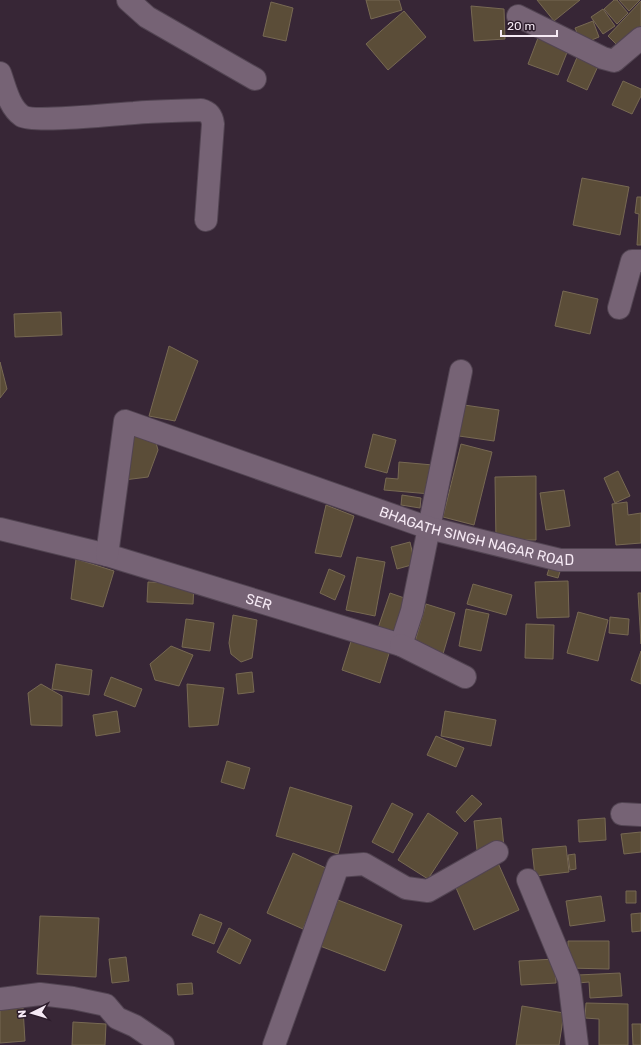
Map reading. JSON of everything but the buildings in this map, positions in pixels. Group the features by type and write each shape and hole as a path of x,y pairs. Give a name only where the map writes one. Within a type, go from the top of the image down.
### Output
{"street":[{"path":"128,0 147,17 255,79"},
{"path":"518,16 603,58 614,61 641,38"},
{"path":"0,73 11,102 17,112 27,118 92,117 134,113 206,111 213,118 206,220"},
{"path":"619,308 632,261 641,261"},
{"path":"401,645 412,611 461,371"},
{"name":"BHAGATH SINGH NAGAR ROAD","path":"107,555 125,421 429,528 560,560 641,560"},
{"name":"SER","path":"0,529 107,555 401,645 465,677"},
{"path":"274,1045 338,866 364,864 406,888 428,892 497,852"},
{"path":"528,880 569,979 577,1045"},
{"path":"0,999 40,994 73,998 106,1005 117,1018 135,1026 163,1045"}]}
